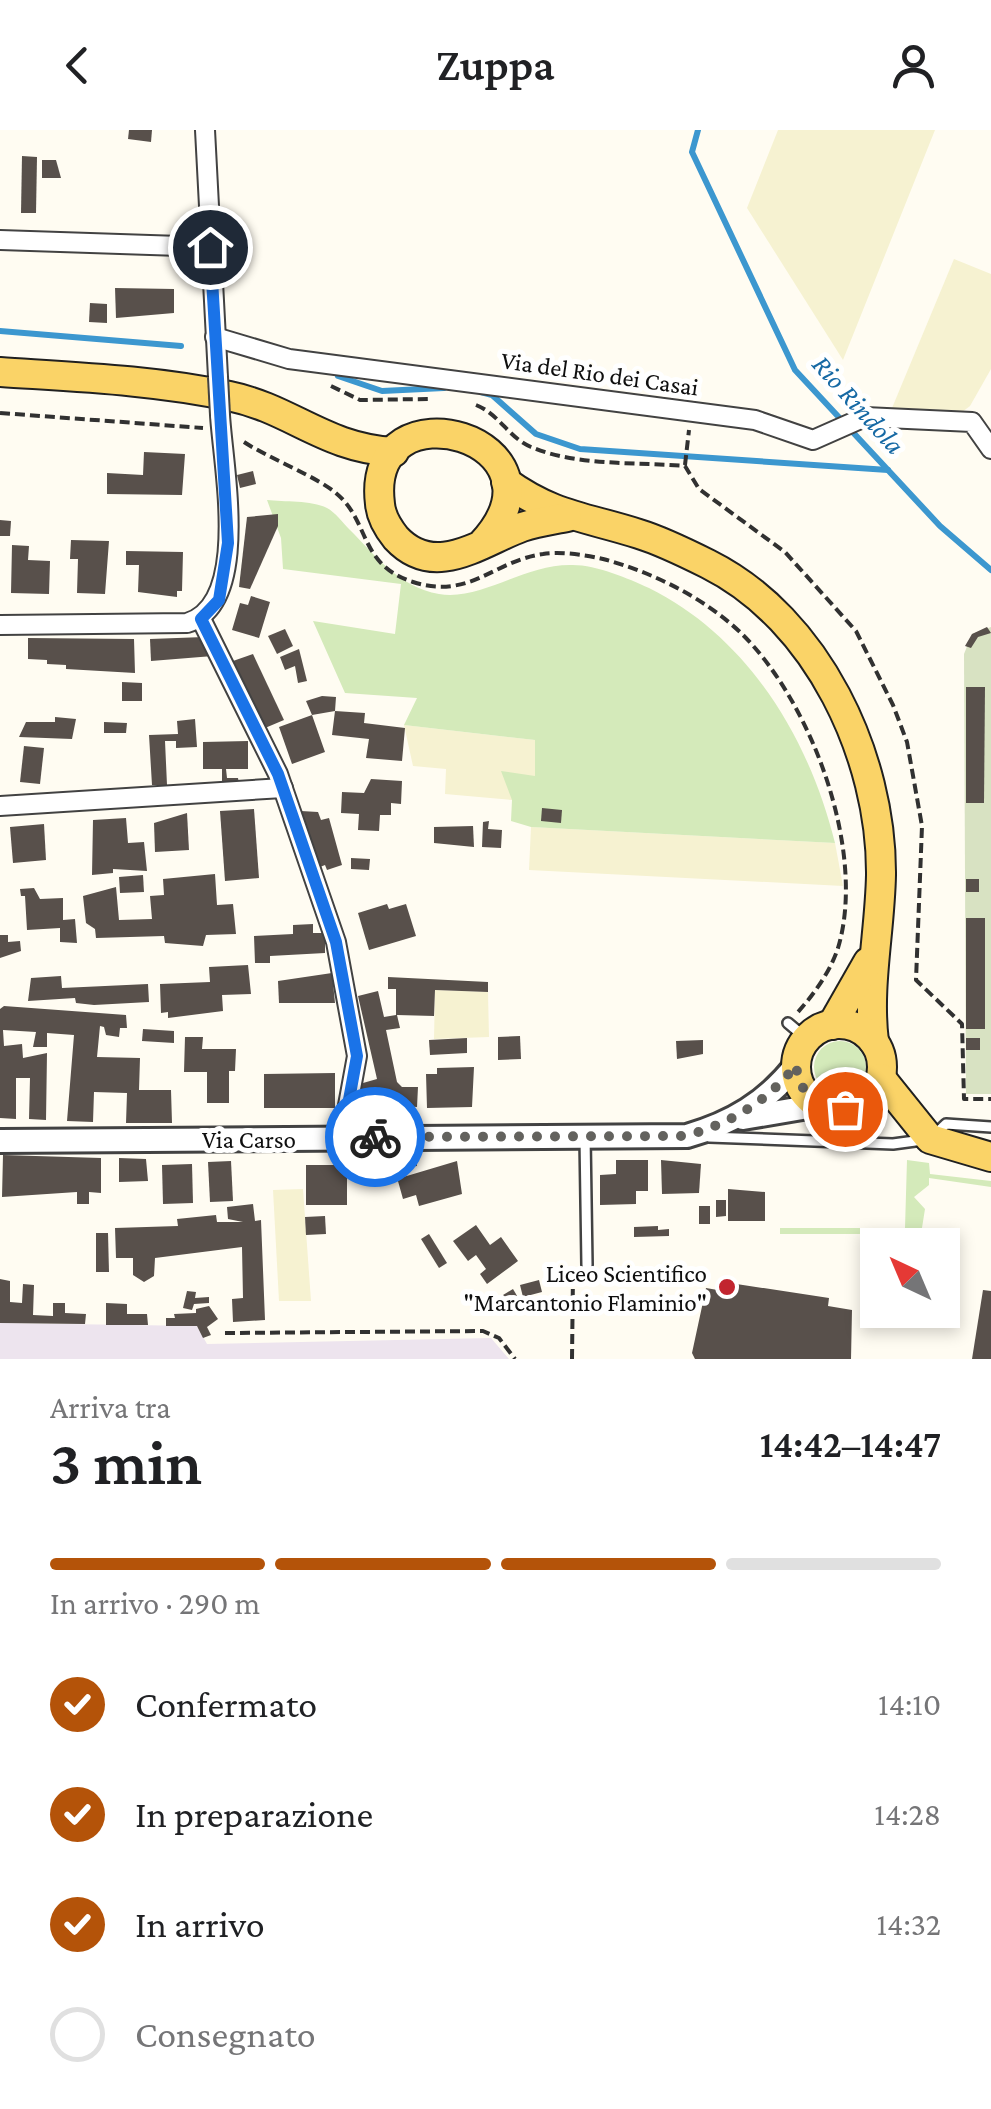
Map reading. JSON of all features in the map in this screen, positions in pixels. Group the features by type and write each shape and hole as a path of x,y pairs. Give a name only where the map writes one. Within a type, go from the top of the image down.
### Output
{"main road":[{"path":"0,372 231,396 276,412 338,444 394,452"},
{"path":"379,488 394,452 411,439 452,431 472,438 489,450 506,482 504,510 496,530 482,545"},
{"path":"338,444 379,488 388,528 420,555 452,557 525,526 567,517"},
{"path":"506,482 567,517 640,534 712,566 772,611 810,657 843,710 868,775 881,870 871,1015 874,1042 882,1062 872,1095 853,1108"},
{"path":"874,946 832,1024 857,1028 874,1042"},
{"name":"Via Carso","path":"797,1043 832,1024"},
{"path":"797,1043 801,1087 820,1105"},
{"path":"880,1078 926,1135"},
{"name":"Via Carso","path":"820,1105 853,1108 991,1157"}],"street":[{"path":"0,625 142,625 201,619 219,600 227,566 206,130"},
{"path":"0,240 210,247"},
{"name":"Via del Rio dei Casai","path":"216,337 289,359 755,420 812,440 853,421 890,415 972,422 991,449"},
{"path":"201,619 282,788 336,942 357,1056 342,1138"},
{"path":"0,806 282,788"},
{"name":"Via Carso","path":"735,1120 774,1091 797,1043"},
{"name":"Via Carso","path":"0,1141 686,1136 735,1120 820,1105"}],"lane":[{"path":"686,1136 893,1144 926,1135 946,1124 991,1127"},
{"path":"585,1135 587,1264"}],"path":[{"path":"289,359 360,400 435,399"},
{"path":"472,404 488,410 531,447 573,457 685,464"},
{"path":"0,413 221,423 336,493 369,554 413,582 460,586 543,554 600,559 644,573 693,597 742,634 801,717 826,776 846,868 838,948 797,1043"},
{"path":"687,451 685,464 699,489 785,552 856,631 871,656 906,742 922,826 916,980 962,1024 964,1099 991,1099"},
{"path":"572,1359 573,1264"},
{"path":"225,1333 483,1331 499,1338 515,1359"}],"shaded area":[{"path":"778,130 935,130 843,360 747,208"},
{"path":"954,259 991,274 991,369 970,406 962,412 892,408"},
{"path":"404,725 535,740 535,776 512,800 445,794 446,769 413,766"},
{"path":"531,827 835,843 843,886 529,870"},
{"path":"435,990 488,992 489,1037 434,1039"},
{"path":"303,1189 311,1301 279,1301 273,1190"},
{"path":"0,1323 197,1326 207,1344 491,1338 509,1359 0,1359"}],"green space":[{"path":"267,500 305,502 327,508 389,569 412,585 439,594 470,592 535,571 580,565 631,580 684,609 745,663 769,694 809,766 835,843 531,827 511,821 512,800 501,771 535,776 535,740 404,725 417,698 345,693 313,621 395,634 401,584 283,569 281,538"},
{"path":"991,627 991,1094 966,1094 964,654 972,634"},
{"path":"840,1041 858,1049 866,1067 858,1085 840,1093 822,1085 814,1067 822,1049"},
{"path":"907,1160 929,1163 930,1174 991,1181 991,1187 929,1178 929,1185 914,1197 925,1209 922,1228 905,1228"},
{"path":"780,1228 860,1228 860,1234 780,1234"}],"building":[{"path":"129,130 152,130 151,142 128,139"},
{"path":"22,156 37,157 36,213 21,213"},
{"path":"42,160 56,160 61,178 42,178"},
{"path":"115,288 174,289 174,313 116,318"},
{"path":"90,303 107,304 107,323 89,322"},
{"path":"144,452 185,454 182,495 107,494 107,473 143,475"},
{"path":"253,471 256,484 240,488 237,475"},
{"path":"278,514 278,526 250,589 239,587 247,517"},
{"path":"0,520 11,521 10,536 0,536"},
{"path":"71,540 109,541 105,594 77,593 78,559 70,559"},
{"path":"12,545 29,546 28,560 50,561 49,594 11,593"},
{"path":"126,551 183,552 182,591 177,591 177,597 138,592 139,565 126,565"},
{"path":"251,596 270,602 259,638 232,630 240,603 248,605"},
{"path":"987,627 991,633 978,637 971,648 965,646 972,634"},
{"path":"285,629 293,646 277,654 268,636"},
{"path":"204,637 213,656 151,661 150,639"},
{"path":"28,638 134,639 135,673 66,669 66,665 47,664 47,660 28,659"},
{"path":"299,649 307,681 298,683 295,666 285,670 280,657"},
{"path":"253,654 284,720 265,728 233,661"},
{"path":"122,682 142,683 142,701 122,701"},
{"path":"966,687 985,687 984,803 966,803"},
{"path":"336,697 335,711 312,715 306,701"},
{"path":"335,711 365,713 364,723 405,728 402,761 366,758 369,739 332,735"},
{"path":"312,715 325,752 292,764 279,727"},
{"path":"55,717 76,719 72,739 19,737 26,722 55,722"},
{"path":"195,719 197,747 176,748 176,741 165,741 167,785 152,785 149,735 178,734 177,721"},
{"path":"104,722 127,723 126,733 104,733"},
{"path":"248,741 248,769 226,769 227,778 238,778 239,784 222,784 222,769 203,769 203,742"},
{"path":"24,746 44,748 40,784 20,782"},
{"path":"371,779 402,781 401,804 391,803 391,815 380,815 379,831 358,830 359,814 341,813 342,792 364,793"},
{"path":"542,808 562,810 561,823 541,821"},
{"path":"254,809 259,878 225,881 220,811"},
{"path":"301,811 318,812 321,820 329,818 342,865 327,870 325,865 320,867"},
{"path":"187,813 189,850 155,852 154,823"},
{"path":"126,818 128,843 144,842 147,871 113,869 113,873 92,875 93,820"},
{"path":"489,821 488,829 502,830 501,848 482,847 483,822"},
{"path":"44,824 46,860 13,863 10,827"},
{"path":"473,826 474,847 434,843 434,827"},
{"path":"351,858 370,859 369,870 351,869"},
{"path":"215,874 217,905 233,904 236,934 206,935 203,946 165,943 164,936 96,938 95,929 86,923 83,896 116,887 119,920 152,919 150,896 164,895 163,879"},
{"path":"143,875 144,892 120,893 119,877"},
{"path":"966,879 979,879 979,892 966,892"},
{"path":"34,888 40,899 63,898 63,920 75,919 77,943 60,942 60,928 27,930 25,896 21,896 20,889"},
{"path":"387,904 389,909 406,904 416,936 369,950 358,913"},
{"path":"966,918 985,918 985,1029 966,1029"},
{"path":"313,924 313,933 325,933 325,953 270,956 270,963 255,963 254,936 293,934 293,925"},
{"path":"0,935 8,935 8,942 20,941 21,951 0,958"},
{"path":"248,965 251,994 222,995 223,1011 168,1018 168,1012 161,1013 160,984 210,982 209,967"},
{"path":"332,973 335,1003 279,1003 278,981"},
{"path":"61,976 62,988 148,984 149,1002 94,1005 76,1003 75,998 28,1001 31,978"},
{"path":"388,977 488,982 488,992 435,990 434,1016 397,1015 400,1028 386,1030 397,1082 402,1087 418,1087 417,1107 355,1103 363,1083 377,1079 358,996 378,991 384,1017 396,1015 396,989 388,989"},
{"path":"4,1006 126,1015 127,1028 120,1028 119,1037 106,1035 100,1026 97,1057 140,1058 139,1090 171,1090 172,1123 126,1123 127,1093 94,1092 93,1122 67,1121 74,1035 47,1033 47,1047 33,1047 36,1032 3,1030 4,1046 22,1044 23,1058 47,1053 46,1120 29,1119 30,1078 16,1078 16,1119 0,1118 0,1009"},
{"path":"143,1029 174,1031 174,1043 142,1041"},
{"path":"520,1036 521,1059 498,1060 498,1037"},
{"path":"185,1037 203,1037 202,1049 236,1049 235,1071 229,1071 229,1103 207,1103 207,1072 184,1072"},
{"path":"467,1038 467,1053 430,1055 429,1040"},
{"path":"966,1038 980,1038 980,1050 966,1050"},
{"path":"703,1040 703,1054 677,1059 676,1041"},
{"path":"474,1067 472,1107 427,1108 426,1074 437,1074 437,1068"},
{"path":"335,1073 335,1108 264,1108 264,1074"},
{"path":"389,1149 416,1149 417,1166 408,1167 408,1173 399,1173 400,1178 457,1161 462,1194 419,1206 416,1195 403,1199"},
{"path":"3,1155 101,1158 101,1193 89,1192 89,1204 77,1204 77,1192 2,1197"},
{"path":"119,1158 146,1159 148,1181 119,1182"},
{"path":"616,1160 648,1160 648,1191 636,1191 636,1204 600,1205 600,1175 616,1174"},
{"path":"661,1160 701,1164 699,1193 662,1194"},
{"path":"231,1161 233,1201 210,1202 208,1162"},
{"path":"192,1164 193,1203 163,1204 162,1165"},
{"path":"306,1165 347,1165 347,1205 306,1205"},
{"path":"728,1189 765,1192 765,1221 728,1221"},
{"path":"716,1200 726,1200 726,1216 716,1217"},
{"path":"253,1204 255,1221 261,1220 265,1320 233,1322 232,1299 243,1298 242,1247 155,1258 154,1276 144,1282 133,1275 133,1258 116,1258 115,1228 178,1226 177,1219 216,1215 217,1222 243,1222 228,1219 227,1207"},
{"path":"699,1206 710,1206 710,1224 699,1224"},
{"path":"325,1216 326,1234 306,1235 305,1217"},
{"path":"476,1225 490,1245 501,1237 518,1261 487,1284 480,1274 486,1269 476,1255 468,1261 453,1241"},
{"path":"658,1226 658,1230 669,1229 669,1236 634,1237 634,1227"},
{"path":"96,1233 108,1233 109,1272 96,1272"},
{"path":"429,1234 447,1263 439,1268 421,1239"},
{"path":"0,1279 10,1281 10,1302 22,1303 23,1284 34,1285 33,1315 53,1316 53,1303 65,1303 65,1313 86,1314 85,1324 0,1323"},
{"path":"539,1280 542,1292 523,1297 520,1285"},
{"path":"730,1283 829,1298 828,1306 852,1310 851,1359 695,1359 692,1353 706,1288 729,1292"},
{"path":"513,1289 523,1306 514,1312 503,1295"},
{"path":"983,1290 991,1291 991,1359 972,1359"},
{"path":"187,1291 196,1292 195,1298 209,1297 209,1303 194,1304 192,1310 183,1308"},
{"path":"106,1303 127,1304 127,1314 147,1314 148,1325 106,1325"},
{"path":"209,1306 218,1319 207,1327 211,1335 203,1338 197,1326 166,1326 166,1318 175,1318 174,1314 196,1313 196,1309"}],"waterway":[{"name":"Rio Rindola","path":"698,130 692,152 795,370 940,526 991,570"},
{"path":"0,331 181,346"},
{"path":"338,376 382,391 444,388"},
{"path":"481,392 492,395 536,434 580,449 888,470"}],"way so far":[{"path":"375,1137 686,1136 735,1120 774,1091 796,1065 801,1087 809,1098 828,1108 845,1109"}],"place":[{"name":"Liceo Scientifico \"Marcantonio Flaminio\"","path":"727,1287"}],"route":[{"path":"210,247 228,543 219,600 201,619 278,774 336,942 357,1056 342,1138 375,1137"}]}
